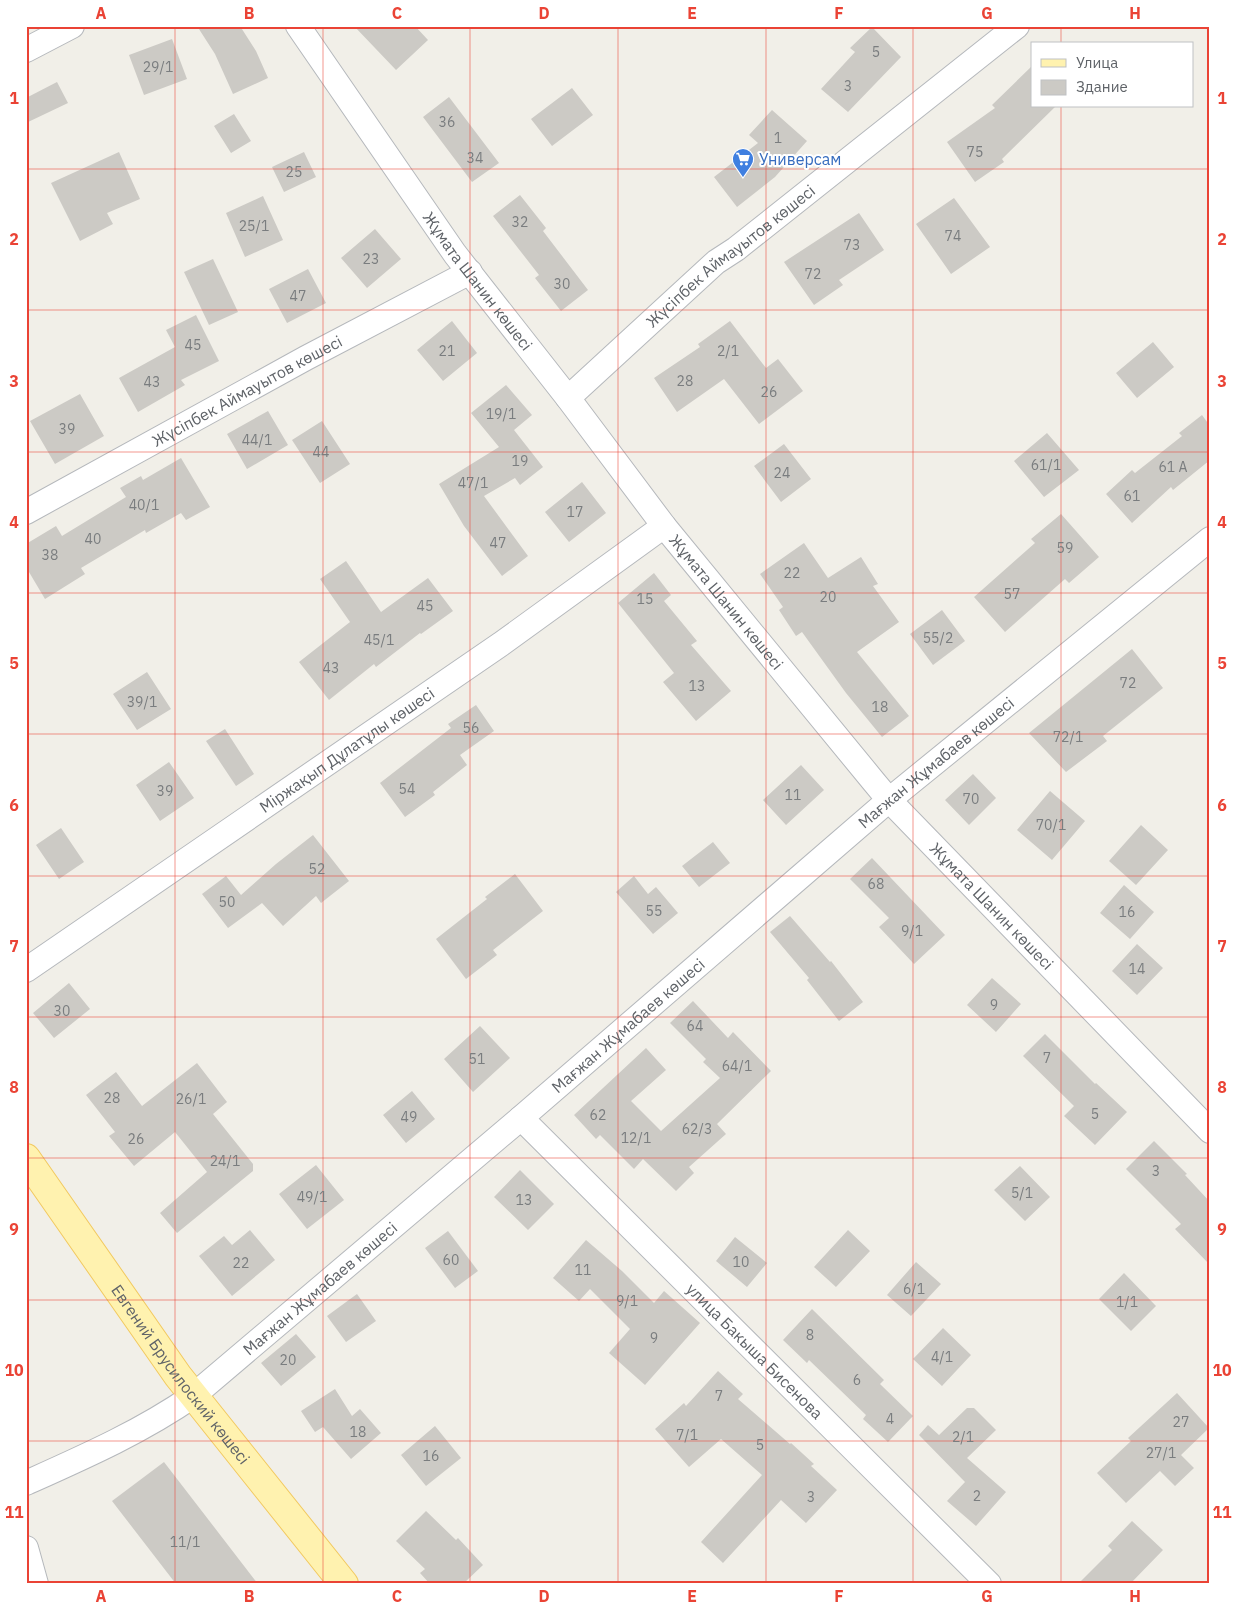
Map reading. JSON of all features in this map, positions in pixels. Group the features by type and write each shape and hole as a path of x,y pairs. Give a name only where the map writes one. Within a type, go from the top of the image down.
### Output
{"main road":[{"name":"Евгений Брусилоский көшесі","path":"26,1158 193,1396 344,1584"}],"street":[{"path":"26,50 72,26"},
{"name":"Жұмата Шанин көшесі","path":"298,26 455,254 568,398 664,526 889,800 1210,1131"},
{"name":"Жүсіпбек Аймауытов көшесі","path":"568,398 716,262 744,243 1017,26"},
{"name":"Жүсіпбек Аймауытов көшесі","path":"26,512 306,358 470,272"},
{"name":"Міржақып Дұлатұлы көшесі","path":"26,970 501,644 664,526"},
{"name":"Мағжан Жұмабаев көшесі","path":"26,1483 136,1432 193,1396 521,1118 889,800 1210,538"},
{"name":"улица Бакыша Бисенова","path":"521,1118 989,1584"},
{"path":"26,1548 36,1584"}],"building":[{"path":"197,26 240,26 256,51 268,78 233,94 215,54"},
{"path":"354,26 415,26 428,40 396,70"},
{"path":"872,27 901,57 848,112 821,89 855,52 850,48"},
{"path":"172,39 187,79 144,95 129,55"},
{"path":"1031,67 1031,108 1054,108 1002,159 1004,162 975,182 947,142 995,108 992,105"},
{"path":"57,82 68,103 26,123 26,98"},
{"path":"572,88 593,115 552,146 531,119"},
{"path":"449,97 499,163 472,182 423,117"},
{"path":"772,110 807,141 775,177 737,207 714,177 758,143 749,135"},
{"path":"234,114 251,141 231,153 214,126"},
{"path":"119,152 140,199 107,213 113,224 80,241 51,183"},
{"path":"304,152 316,177 284,192 272,167"},
{"path":"520,195 546,228 543,231 588,290 561,311 535,278 539,275 493,216"},
{"path":"263,196 283,240 245,257 226,213"},
{"path":"954,198 990,247 951,274 916,224"},
{"path":"859,213 884,250 839,280 843,285 814,305 784,262"},
{"path":"375,229 401,259 367,288 341,258"},
{"path":"213,259 238,312 209,325 184,272"},
{"path":"308,269 326,303 287,323 269,289"},
{"path":"196,315 219,361 181,380 185,385 138,412 119,378 175,347 166,330"},
{"path":"452,321 477,353 443,381 417,350"},
{"path":"730,321 766,368 778,359 803,391 759,424 724,379 677,412 654,378 700,347 698,344"},
{"path":"1153,342 1174,367 1137,398 1116,373"},
{"path":"506,385 532,415 514,430 543,467 520,485 515,478 484,496 528,556 502,576 464,526 439,484 499,447 471,413"},
{"path":"80,394 104,436 55,464 30,421"},
{"path":"268,411 288,445 247,469 227,434"},
{"path":"1202,415 1210,426 1210,460 1173,490 1171,487 1132,523 1106,494 1132,470 1135,473 1182,436 1179,433"},
{"path":"322,421 350,464 320,483 292,440"},
{"path":"1047,433 1079,470 1044,497 1014,461"},
{"path":"784,444 811,479 781,502 754,466"},
{"path":"181,458 210,507 186,520 181,513 146,533 145,530 81,568 85,574 45,599 26,567 26,544 56,526 62,536 126,497 120,488 141,476 143,480"},
{"path":"582,482 606,513 569,542 545,512"},
{"path":"1061,514 1099,557 1069,583 1065,579 1005,632 974,597 1035,543 1031,539"},
{"path":"804,543 828,578 861,557 878,584 873,586 899,622 857,652 909,716 882,737 846,693 802,632 796,636 779,610 783,607 760,574"},
{"path":"346,561 381,612 428,578 453,611 420,633 376,667 374,664 329,700 299,662 350,622 320,579"},
{"path":"654,573 671,595 664,601 697,641 691,645 731,691 696,721 663,682 674,673 618,603"},
{"path":"942,610 965,641 933,665 910,634"},
{"path":"1132,649 1163,688 1103,736 1107,741 1066,772 1029,733"},
{"path":"147,672 171,709 137,730 113,694"},
{"path":"476,705 494,731 460,755 467,765 433,792 435,795 405,817 380,783 451,728 448,724"},
{"path":"225,729 254,774 236,786 206,741"},
{"path":"169,762 194,798 160,821 136,785"},
{"path":"801,765 824,790 786,825 763,800"},
{"path":"973,774 996,798 969,825 945,800"},
{"path":"1050,791 1085,821 1052,860 1017,830"},
{"path":"1141,825 1168,850 1136,885 1109,861"},
{"path":"61,828 84,862 59,879 36,845"},
{"path":"313,835 349,881 321,903 316,896 283,926 262,903 228,928 202,894 226,876 241,895"},
{"path":"713,842 730,863 699,887 682,866"},
{"path":"872,858 945,935 914,964 879,927 889,918 850,879"},
{"path":"515,874 543,911 493,950 497,955 466,979 436,939 487,899 485,897"},
{"path":"634,876 648,894 656,887 678,913 653,934 616,892"},
{"path":"1124,885 1154,912 1130,939 1100,913"},
{"path":"790,916 831,961 863,1002 839,1021 807,980 809,978 770,932"},
{"path":"1137,944 1163,968 1137,995 1112,971"},
{"path":"992,978 1021,1004 996,1032 967,1005"},
{"path":"69,983 90,1009 54,1038 33,1013"},
{"path":"693,1001 728,1038 733,1032 771,1071 717,1124 726,1134 689,1167 694,1173 676,1191 643,1159 634,1169 600,1135 596,1139 574,1115 646,1048 666,1070 631,1101 661,1131 720,1078 703,1062 706,1059 670,1023"},
{"path":"480,1026 510,1058 473,1092 444,1059"},
{"path":"1045,1034 1095,1084 1127,1112 1095,1145 1064,1116 1074,1106 1023,1056"},
{"path":"197,1063 227,1102 213,1114 253,1164 253,1171 177,1233 160,1213 207,1172 175,1132 134,1166 109,1136 115,1132 86,1095 116,1072 142,1106"},
{"path":"412,1091 435,1119 406,1143 383,1115"},
{"path":"1154,1141 1187,1174 1185,1175 1210,1202 1210,1265 1175,1229 1181,1224 1126,1169"},
{"path":"316,1165 344,1200 307,1229 279,1194"},
{"path":"1020,1166 1050,1197 1025,1221 994,1190"},
{"path":"520,1170 554,1204 528,1230 494,1197"},
{"path":"250,1230 275,1260 232,1296 199,1256 224,1236 232,1245"},
{"path":"848,1230 870,1251 836,1287 814,1267"},
{"path":"448,1231 478,1271 455,1288 425,1248"},
{"path":"735,1237 767,1263 747,1287 716,1261"},
{"path":"586,1240 622,1271 654,1303 664,1291 700,1323 645,1385 609,1353 630,1329 590,1289 579,1301 553,1278"},
{"path":"916,1262 941,1284 911,1316 887,1295"},
{"path":"1124,1273 1156,1306 1131,1331 1099,1299"},
{"path":"357,1294 376,1321 346,1342 327,1316"},
{"path":"812,1309 884,1380 880,1384 913,1416 888,1442 863,1419 866,1415 809,1360 807,1363 783,1340"},
{"path":"943,1328 971,1355 942,1386 913,1359"},
{"path":"296,1334 316,1357 281,1386 261,1363"},
{"path":"718,1371 743,1394 738,1399 814,1464 811,1466 837,1490 806,1523 781,1500 723,1563 701,1542 762,1475 721,1439 689,1467 655,1429 684,1403 686,1406"},
{"path":"335,1389 352,1416 360,1409 381,1433 351,1459 323,1427 315,1432 301,1411"},
{"path":"1177,1393 1209,1428 1181,1455 1194,1468 1175,1486 1160,1471 1126,1503 1097,1473 1131,1441 1128,1438"},
{"path":"967,1408 974,1408 996,1430 967,1458 1006,1492 976,1526 947,1501 965,1482 919,1435 928,1425 939,1435"},
{"path":"435,1426 461,1458 426,1486 401,1455"},
{"path":"164,1462 258,1584 176,1584 112,1501"},
{"path":"426,1511 456,1540 458,1538 483,1565 463,1584 430,1584 420,1573 425,1569 396,1541"},
{"path":"1132,1521 1163,1550 1130,1584 1078,1584 1112,1550 1108,1546"}],"place":[{"name":"Универсам","path":"743,178"}]}
